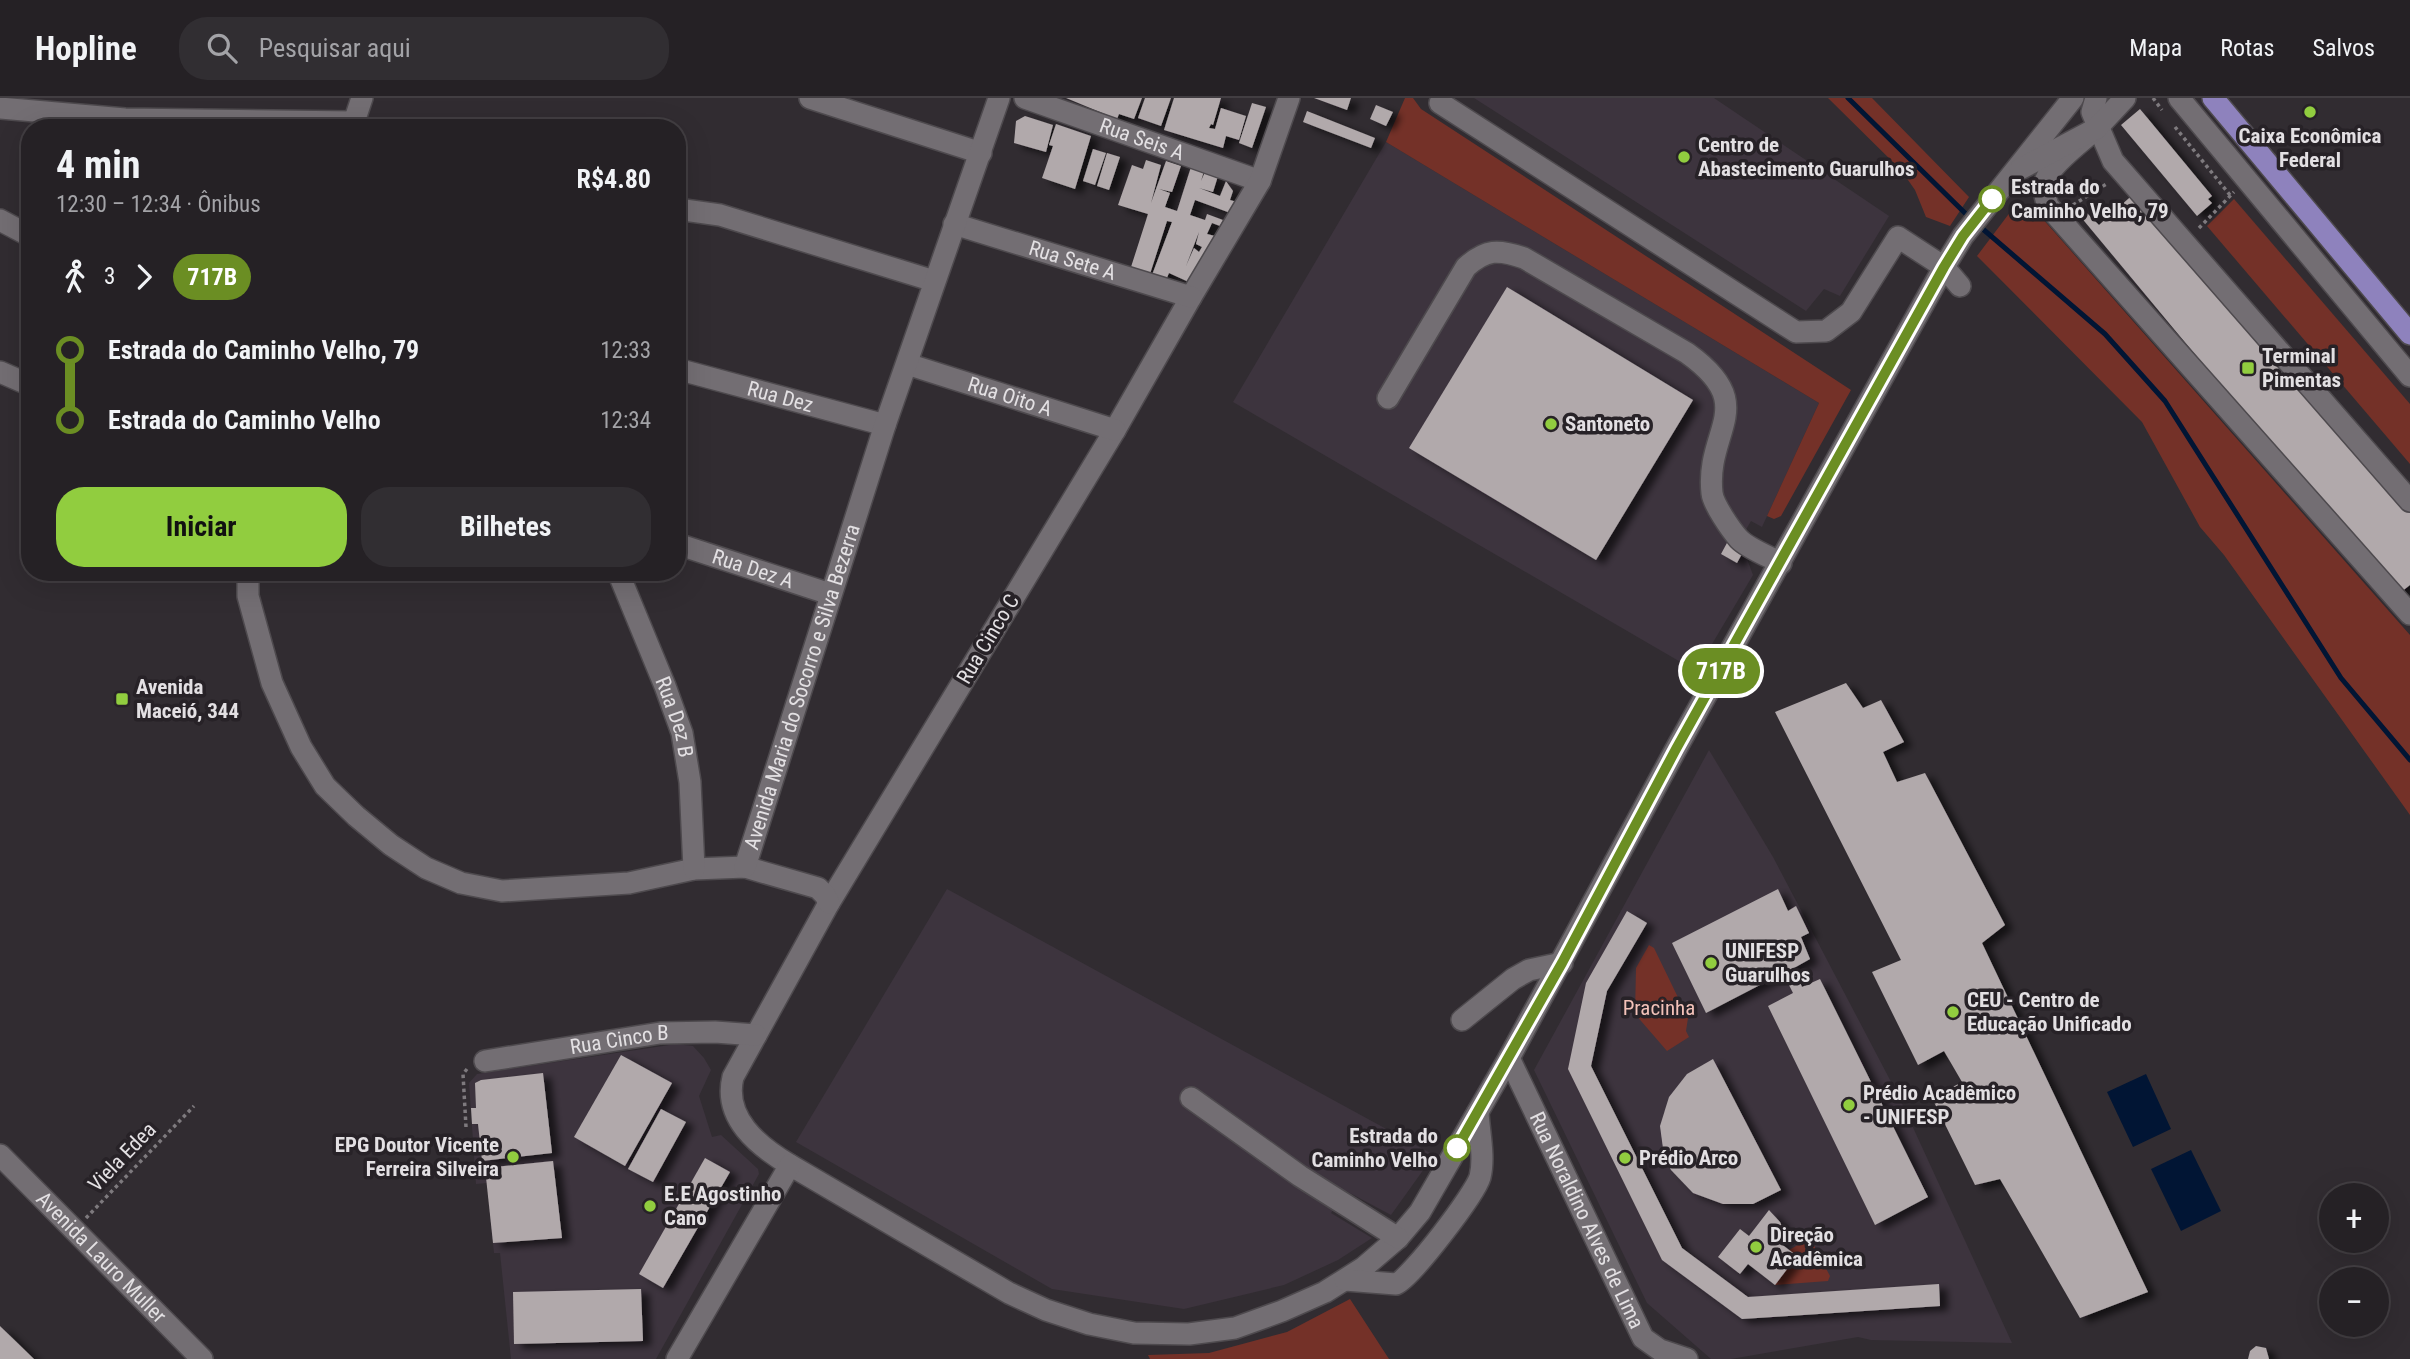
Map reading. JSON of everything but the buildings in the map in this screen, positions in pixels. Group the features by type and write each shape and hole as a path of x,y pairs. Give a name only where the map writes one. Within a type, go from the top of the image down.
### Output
{"main road":[{"path":"2213,98 2410,334"}],"street":[{"path":"355,119 362,98"},
{"path":"810,98 837,102 981,153"},
{"name":"Avenida Maria do Socorro e Silva Bezerra","path":"248,581 248,596 272,683 301,747 325,786 391,845 426,868 461,883 502,891 629,883 694,869 746,867 885,425 999,98"},
{"name":"Rua Seis A","path":"1025,98 1261,181"},
{"name":"Rua Cinco C","path":"790,1165 766,1150 749,1133 733,1107 729,1092 733,1077 829,903 1115,430 1191,296 1261,181 1289,98"},
{"path":"677,1359 790,1165 1009,1293 1046,1310 1089,1324 1134,1333 1189,1334 1235,1328 1325,1292 1363,1268 1398,1238 1420,1212 1509,1058 1562,963 1667,746 1781,563 1944,267 1963,236 2073,98"},
{"path":"2096,98 2091,111 2118,167 2410,501"},
{"path":"2125,98 2046,179 2045,194 2048,206 2410,614"},
{"path":"1440,103 1796,332 1826,331 1851,312 1898,237 1944,267 1960,286"},
{"path":"2171,105 2410,376"},
{"path":"0,108 125,119"},
{"path":"2015,172 2097,128"},
{"path":"2054,168 2070,155 2082,150 2095,152 2118,167"},
{"path":"686,210 720,215 934,281"},
{"path":"0,220 21,231"},
{"name":"Rua Sete A","path":"954,224 1191,296"},
{"path":"1388,398 1466,267 1480,254 1497,251 1524,258 1706,366 1719,383 1727,401 1725,424 1712,467 1712,495 1716,506 1740,540 1781,563"},
{"name":"Rua Oito A","path":"906,364 1115,430"},
{"name":"Rua Dez","path":"686,371 885,425"},
{"path":"0,372 21,381"},
{"name":"Rua Dez A","path":"686,547 830,594"},
{"name":"Rua Dez B","path":"622,581 682,733 690,782 694,869"},
{"path":"746,867 818,888 829,903"},
{"path":"1462,1020 1514,979 1530,970 1562,963"},
{"name":"Rua Cinco B","path":"485,1061 660,1033 715,1032 756,1035"},
{"name":"Rua Noraldino Alves de Lima","path":"1509,1058 1643,1338 1660,1350 1687,1359"},
{"path":"1191,1098 1300,1176 1398,1238"},
{"path":"1345,1280 1396,1284 1403,1281 1422,1260 1478,1182 1481,1166 1478,1112"},
{"name":"Avenida Lauro Muller","path":"0,1155 202,1359"}],"path":[{"path":"2153,98 2171,105"},
{"path":"2171,122 2230,195"},
{"path":"2057,216 2118,167"},
{"path":"2191,225 2200,228 2233,191 2242,202"},
{"path":"466,1127 463,1074 469,1066 485,1061"},
{"name":"Viela Edea","path":"74,1230 194,1106"}],"shaded area":[{"name":"Centro de Abastecimento Guarulhos","path":"1474,98 1714,98 1889,216 1840,296 1824,289 1806,311"},
{"path":"1386,142 1819,403 1762,527 1751,521 1740,540 1753,575 1696,671 1233,402"},
{"name":"UNIFESP Guarulhos","path":"1709,750 1773,857 1899,1097 2012,1343 1871,1340 1858,1337 1731,1359 1711,1359 1647,1303 1534,1070"},
{"path":"947,889 1434,1155 1391,1215 1346,1191 1331,1213 1372,1238 1338,1260 1284,1285 1184,1309 1052,1289 796,1142"},
{"path":"676,1044 693,1046 711,1070 699,1096 712,1137 721,1135 758,1169 759,1174 656,1359 511,1359 500,1253 494,1253 487,1183 476,1184 469,1083 477,1074"}],"green space":[{"path":"1405,98 1413,98 1421,109 1851,390 1781,516 1774,519 1767,516 1819,403 1386,142"},
{"path":"1828,98 1872,98 1969,197 1950,226 1926,217 1915,190 1901,170"},
{"path":"2234,199 2410,404 2410,464 2207,226"},
{"path":"2023,207 2042,218 2410,635 2410,815 2224,555 2200,527 2142,422 1977,256 2011,211"},
{"name":"Pracinha","path":"1649,945 1654,948 1688,1018 1686,1031 1689,1037 1667,1051 1635,1014 1636,968"},
{"path":"1810,1238 1830,1276 1828,1281 1775,1285 1797,1256 1789,1250"},
{"path":"1350,1299 1389,1359 1150,1359 1148,1355 1209,1353 1287,1332"}],"water":[{"path":"2146,1074 2171,1129 2133,1147 2107,1092"},
{"path":"2191,1150 2221,1211 2181,1231 2151,1169"}],"waterway":[{"path":"1848,98 1970,218"},
{"path":"1977,224 2105,334 2165,401 2341,678 2410,760"}],"bus line":[{"name":"717B","path":"1457,1148 1562,963 1676,749 1944,267 1963,236 1992,199"}],"place":[{"name":"Caixa Econômica Federal","path":"2310,112"},
{"name":"Centro de Abastecimento Guarulhos","path":"1684,157"},
{"name":"Estrada do Caminho Velho, 79","path":"1992,199"},
{"name":"Terminal Pimentas","path":"2248,368"},
{"name":"Santoneto","path":"1551,424"},
{"name":"Avenida Maceió, 344","path":"122,699"},
{"name":"UNIFESP Guarulhos","path":"1711,963"},
{"name":"CEU - Centro de Educação Unificado","path":"1953,1012"},
{"name":"Prédio Acadêmico - UNIFESP","path":"1849,1105"},
{"name":"Estrada do Caminho Velho","path":"1457,1148"},
{"name":"EPG Doutor Vicente Ferreira Silveira","path":"513,1157"},
{"name":"Prédio Arco","path":"1625,1158"},
{"name":"E.E Agostinho Cano","path":"650,1206"},
{"name":"Direção Acadêmica","path":"1756,1247"}]}
